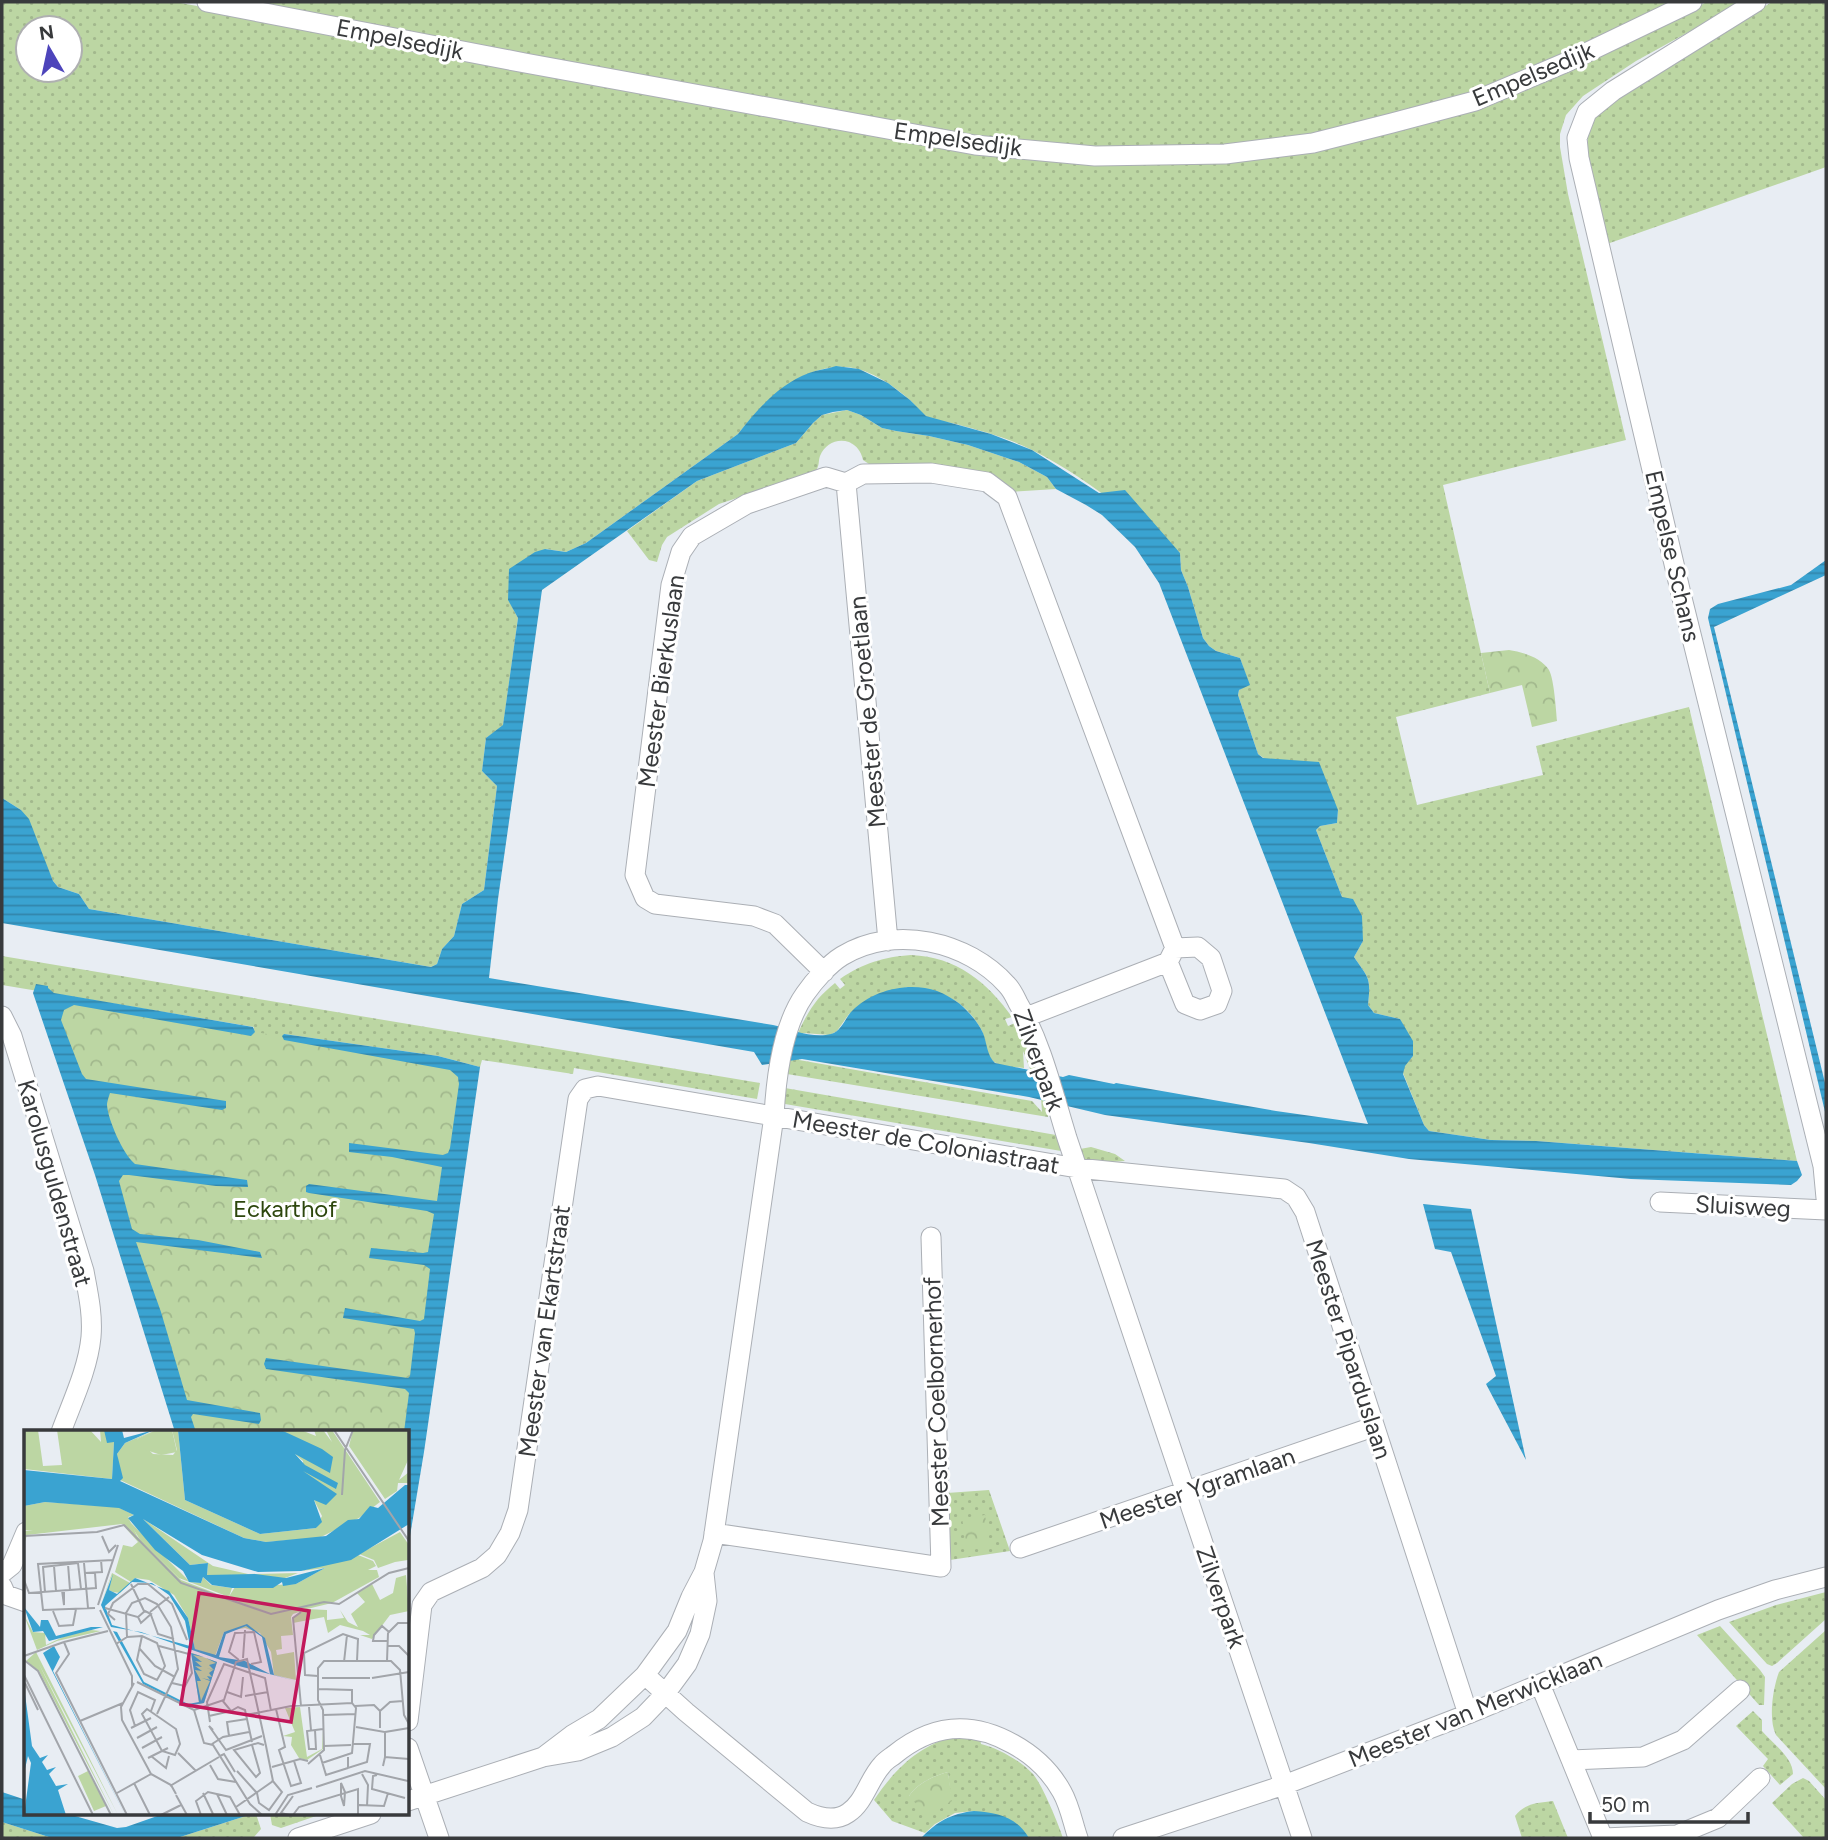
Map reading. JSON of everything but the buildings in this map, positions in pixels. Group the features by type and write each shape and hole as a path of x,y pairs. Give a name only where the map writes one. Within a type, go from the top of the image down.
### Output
{"street":[{"name":"Empelsedijk","path":"207,2 962,142 1095,156 1225,154 1313,143 1379,126 1475,101 1567,62 1692,2"},
{"name":"Empelse Schans","path":"1756,2 1613,91 1587,112 1577,138 1682,598 1822,1166 1826,1198"},
{"name":"Meester Bierkuslaan","path":"824,972 775,924 754,916 655,904 646,898 635,875 671,585 681,552 692,536 747,504 826,477 846,483 863,474 931,473 987,482 1007,497 1171,956 1026,1017"},
{"name":"Meester de Groetlaan","path":"846,483 888,941"},
{"name":"Zilverpark","path":"543,1757 598,1719 645,1675 677,1631 704,1572 714,1533 774,1116 778,1071 788,1026 804,994 841,956 861,947 888,941 923,940 951,947 981,960 1009,986 1026,1017 1047,1071 1077,1168 1302,1838"},
{"name":"Karolusguldenstraat","path":"2,1016 12,1037 84,1271 91,1307 91,1338 85,1365 62,1430"},
{"name":"Meester van Ekartstraat","path":"410,1704 422,1605 431,1592 482,1568 497,1555 510,1533 518,1510 578,1100 585,1089 598,1086 774,1116"},
{"name":"Meester de Coloniastraat","path":"774,1116 1077,1168"},
{"name":"Meester Piparduslaan","path":"1077,1168 1284,1189 1296,1197 1305,1212 1468,1714"},
{"name":"Sluisweg","path":"1660,1202 1826,1210"},
{"name":"Meester Coelbornerhof","path":"714,1533 941,1567 931,1237"},
{"name":"Meester Ygramlaan","path":"1020,1548 1373,1427"},
{"path":"2,1573 12,1565 24,1537"},
{"name":"Zilverpark","path":"416,1798 543,1757 578,1751 612,1737 643,1717 665,1694 687,1664 700,1634 707,1601 704,1572"},
{"name":"Meester van Merwicklaan","path":"1123,1838 1284,1785 1468,1714 1718,1609 1826,1577"},
{"path":"3,1597 24,1602"},
{"path":"645,1675 807,1812 833,1828 858,1802 881,1765 906,1745 928,1734 953,1729 976,1729 1000,1737 1027,1752 1045,1768 1063,1793 1077,1838"},
{"path":"1540,1684 1603,1838 1677,1835 1717,1818 1760,1777"},
{"path":"1571,1760 1643,1757 1683,1740 1740,1690"},
{"path":"410,1760 416,1798 439,1838"},
{"path":"298,1838 368,1815"}],"green space":[{"path":"2,2 175,2 639,87 989,155 1287,154 1619,45 1707,2 1743,2 1636,61 1583,96 1566,115 1560,134 1560,147 1568,194 1626,440 1443,485 1490,693 1396,717 1417,805 1543,775 1536,746 1689,707 1797,1161 1491,1140 1429,1131 1424,1125 1403,1073 1404,1066 1413,1056 1400,1019 1374,1013 1368,1005 1368,979 1354,957 1363,941 1342,897 1316,830 1320,826 1337,823 1338,810 1258,754 1238,695 1239,690 1249,684 1240,658 1216,651 1203,638 1181,570 1180,553 1108,498 1052,460 1004,438 929,418 886,382 856,369 835,367 820,370 793,382 768,401 738,434 586,543 566,552 546,549 508,599 518,618 503,726 486,738 482,771 497,786 484,890 462,904 454,936 442,949 437,964 431,967 89,909 79,894 58,887 53,881 21,810 2,798"},
{"path":"246,2 1671,2 1554,59 1476,90 1369,123 1253,146 1087,146 989,138 869,118"},
{"path":"1772,2 1826,2 1826,167 1607,244 1587,155 1588,132 1593,118 1633,86"},
{"path":"847,410 882,428 968,445 1019,462 1047,477 1056,489 1010,492 872,466 863,460 854,445 840,441 825,448 815,472 719,504 667,537 657,562 649,560 627,531 697,481 796,443 822,415"},
{"path":"1509,650 1536,658 1546,665 1551,674 1557,721 1532,727 1522,685 1490,693 1481,653"},
{"path":"2,956 760,1083 757,1099 574,1068 573,1074 482,1060 480,1067 438,1056 284,1034 196,1430 254,1027 2,985"},
{"path":"901,956 928,957 957,966 992,993 1012,1017 1005,1019 1008,1026 1015,1023 1026,1044 1041,1082 1048,1117 787,1074 798,1034 812,1007 822,995 835,983 840,989 845,985 840,979 857,969 883,959","holes":["907,987 940,993 959,1003 981,1029 988,1053 998,1064 1024,1068 1023,1051 1041,1097 1042,1112 1032,1101 799,1060 803,1033 830,1035 837,1031 849,1014"]},
{"name":"Eckarthof","path":"39,995 478,1070 408,1430 179,1430"},
{"path":"785,1088 1056,1135 1061,1151 785,1104"},
{"path":"1091,1147 1115,1154 1125,1161 1087,1169 1080,1149"},
{"path":"989,1490 1010,1551 950,1560 947,1493"},
{"path":"985,1515 990,1545 967,1549 962,1518"},
{"path":"1826,1592 1826,1619 1772,1666 1767,1664 1729,1622 1776,1605"},
{"path":"1720,1626 1765,1677 1764,1705 1759,1705 1697,1635"},
{"path":"1826,1630 1826,1789 1776,1735 1772,1712 1779,1672"},
{"path":"1753,1711 1762,1720 1762,1731 1790,1762 1793,1774 1780,1785 1763,1766 1768,1759 1736,1726"},
{"path":"956,1736 980,1738 981,1744 1022,1764 1033,1774 1041,1787 1063,1838 1029,1838 1025,1833 974,1811 955,1813 925,1833 892,1821 874,1800 890,1778 909,1760 943,1740","holes":["948,1772 951,1801 909,1796 926,1781"]},
{"path":"948,1772 952,1801 928,1817 909,1796 926,1781"},
{"path":"1803,1778 1826,1800 1826,1838 1804,1838 1772,1803 1792,1784"},
{"path":"1553,1801 1568,1838 1522,1838 1515,1816 1527,1806"},
{"path":"249,1815 256,1815 261,1829 253,1838 177,1838"},
{"path":"270,1815 319,1815 281,1828 272,1825"},
{"path":"2,1822 52,1838 2,1838"}],"water":[{"path":"836,366 859,369 888,383 926,416 991,434 1032,450 1099,493 1125,490 1180,553 1181,570 1203,638 1216,651 1240,658 1250,685 1239,690 1238,695 1258,754 1263,758 1319,762 1338,810 1337,823 1320,826 1316,830 1342,897 1353,899 1362,916 1363,941 1354,957 1368,979 1368,1005 1374,1013 1400,1019 1413,1041 1413,1056 1405,1066 1403,1074 1429,1131 1491,1140 1797,1161 1802,1175 1797,1181 1791,1185 1631,1179 1409,1159 1105,1115 1029,1097 802,1059 762,1065 754,1052 2,923 2,798 21,810 29,819 53,881 58,887 79,894 89,909 431,967 437,964 442,949 454,936 462,904 484,890 497,786 482,771 486,738 503,725 518,618 508,600 509,569 535,552 545,549 566,552 586,543 738,434 778,391 809,373","holes":["847,410 882,428 968,445 1019,462 1047,477 1056,489 1102,515 1135,547 1159,583 1368,1124 1069,1075 1063,1077 995,1063 981,1029 970,1014 949,997 926,988 903,987 880,993 860,1004 834,1033 817,1035 773,1025 489,978 542,590 697,481 796,443 822,415"]},
{"path":"1826,560 1826,575 1714,627 1826,1087 1826,1116 1708,618 1710,609 1718,604 1791,585"},
{"path":"36,984 48,986 54,993 253,1027 255,1032 251,1036 74,1005 64,1010 61,1020 86,1079 226,1101 226,1108 222,1110 110,1093 107,1105 117,1136 135,1164 247,1180 248,1187 216,1186 129,1175 123,1175 119,1181 132,1229 140,1234 198,1240 260,1252 262,1258 136,1242 161,1312 187,1400 260,1413 259,1424 193,1414 191,1417 195,1430 174,1430 95,1175 33,993"},
{"path":"284,1034 438,1056 480,1067 410,1536 410,1430 404,1430 409,1393 405,1389 266,1369 264,1364 266,1358 408,1378 410,1376 414,1329 343,1318 345,1308 420,1321 424,1319 430,1269 424,1265 369,1258 371,1248 428,1252 434,1214 309,1193 306,1192 306,1186 309,1184 437,1201 442,1167 349,1152 349,1143 443,1155 448,1153 458,1077 450,1070 284,1040"},
{"path":"1423,1204 1471,1209 1526,1460 1486,1384 1496,1376 1451,1252 1435,1249"},
{"path":"2,1792 24,1799 24,1815 72,1815 117,1828 160,1815 249,1815 177,1838 52,1838 2,1822"},
{"path":"974,1811 1012,1820 1029,1838 921,1838 945,1819"}]}
